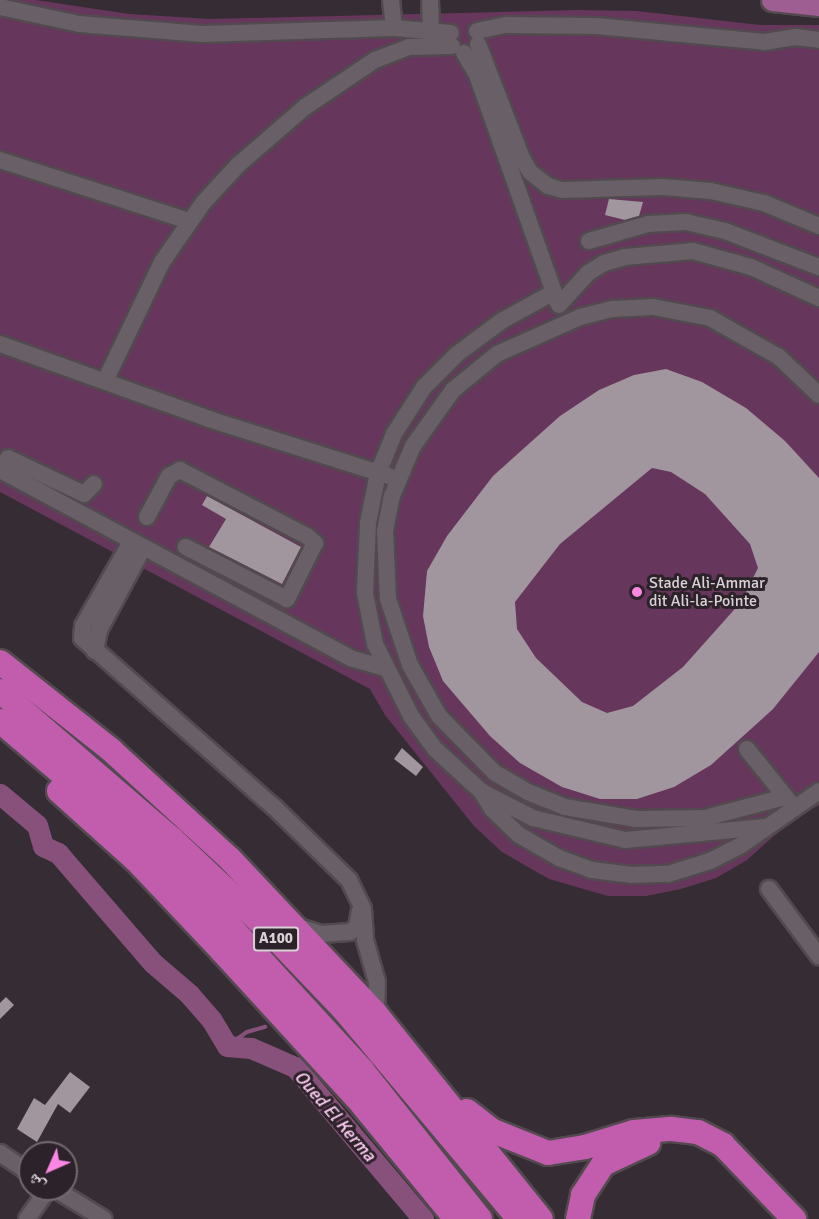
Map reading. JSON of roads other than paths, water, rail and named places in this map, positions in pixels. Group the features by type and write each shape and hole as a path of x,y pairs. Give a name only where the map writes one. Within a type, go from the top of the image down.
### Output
{"highway":[{"path":"0,662 181,812 472,1116 493,1131 548,1153 585,1147 634,1132 672,1129 698,1132 723,1145 794,1219"},
{"name":"A100","path":"0,691 172,839 259,921 345,1011 519,1219"},
{"name":"A100","path":"0,721 144,843 216,911 362,1070 480,1219"},
{"path":"0,736 136,860 356,1097 451,1213"},
{"path":"376,1014 541,1219"},
{"path":"578,1219 583,1195 603,1164 629,1149 659,1141 712,1155 744,1180 775,1219"}],"main road":[{"path":"772,0 819,5"}],"street":[{"path":"391,0 394,28"},
{"path":"430,0 431,30"},
{"path":"0,7 79,24 203,34 394,28 431,30 464,42 530,172 548,186 562,190 663,187 711,191 764,203 819,226"},
{"path":"105,381 147,290 189,221 260,144 335,85 397,50 431,44 464,42 506,25 576,26 764,42 795,36 819,40"},
{"path":"464,42 564,322"},
{"path":"0,160 189,221"},
{"path":"589,241 648,224 686,222 725,231 819,267"},
{"path":"765,827 625,840 554,825 482,792 460,775 423,734 384,668 375,644 365,573 368,522 378,473 403,418 436,373 503,320 556,299 604,262 625,257 693,251 751,267 819,298"},
{"path":"819,395 780,357 729,326 692,313 633,307 597,312 564,322 514,344 467,376 431,417 398,478 385,531 384,566 390,607 405,652 428,700 464,746 502,777 546,800 612,817 671,820 705,818 790,802 819,791"},
{"path":"0,344 398,478"},
{"path":"94,484 84,494 8,458 1,471 350,658 384,668"},
{"path":"147,517 169,476 180,470 307,536 315,543 286,599 186,547"},
{"path":"137,545 99,630 94,651 157,700 274,807 349,880 358,894 377,982 376,1014"},
{"path":"375,644 405,652"},
{"path":"747,749 790,802"},
{"path":"482,792 496,814 527,840 592,870 631,875 668,874 710,861 740,846 765,827 790,802"},
{"path":"768,889 819,956"},
{"path":"292,926 321,933 350,932 361,916 358,894"},
{"path":"0,1153 18,1165"},
{"path":"27,1219 40,1201"},
{"path":"75,1201 104,1219"}],"waterway":[{"name":"Oued El Kerma","path":"0,794 37,825 43,846 58,853 153,963 189,994 211,1019 227,1046 251,1048 295,1067 423,1219"},
{"path":"227,1046 247,1032 265,1027"}],"place":[{"name":"Stade Ali-Ammar dit Ali-la-Pointe","path":"637,592"}]}
